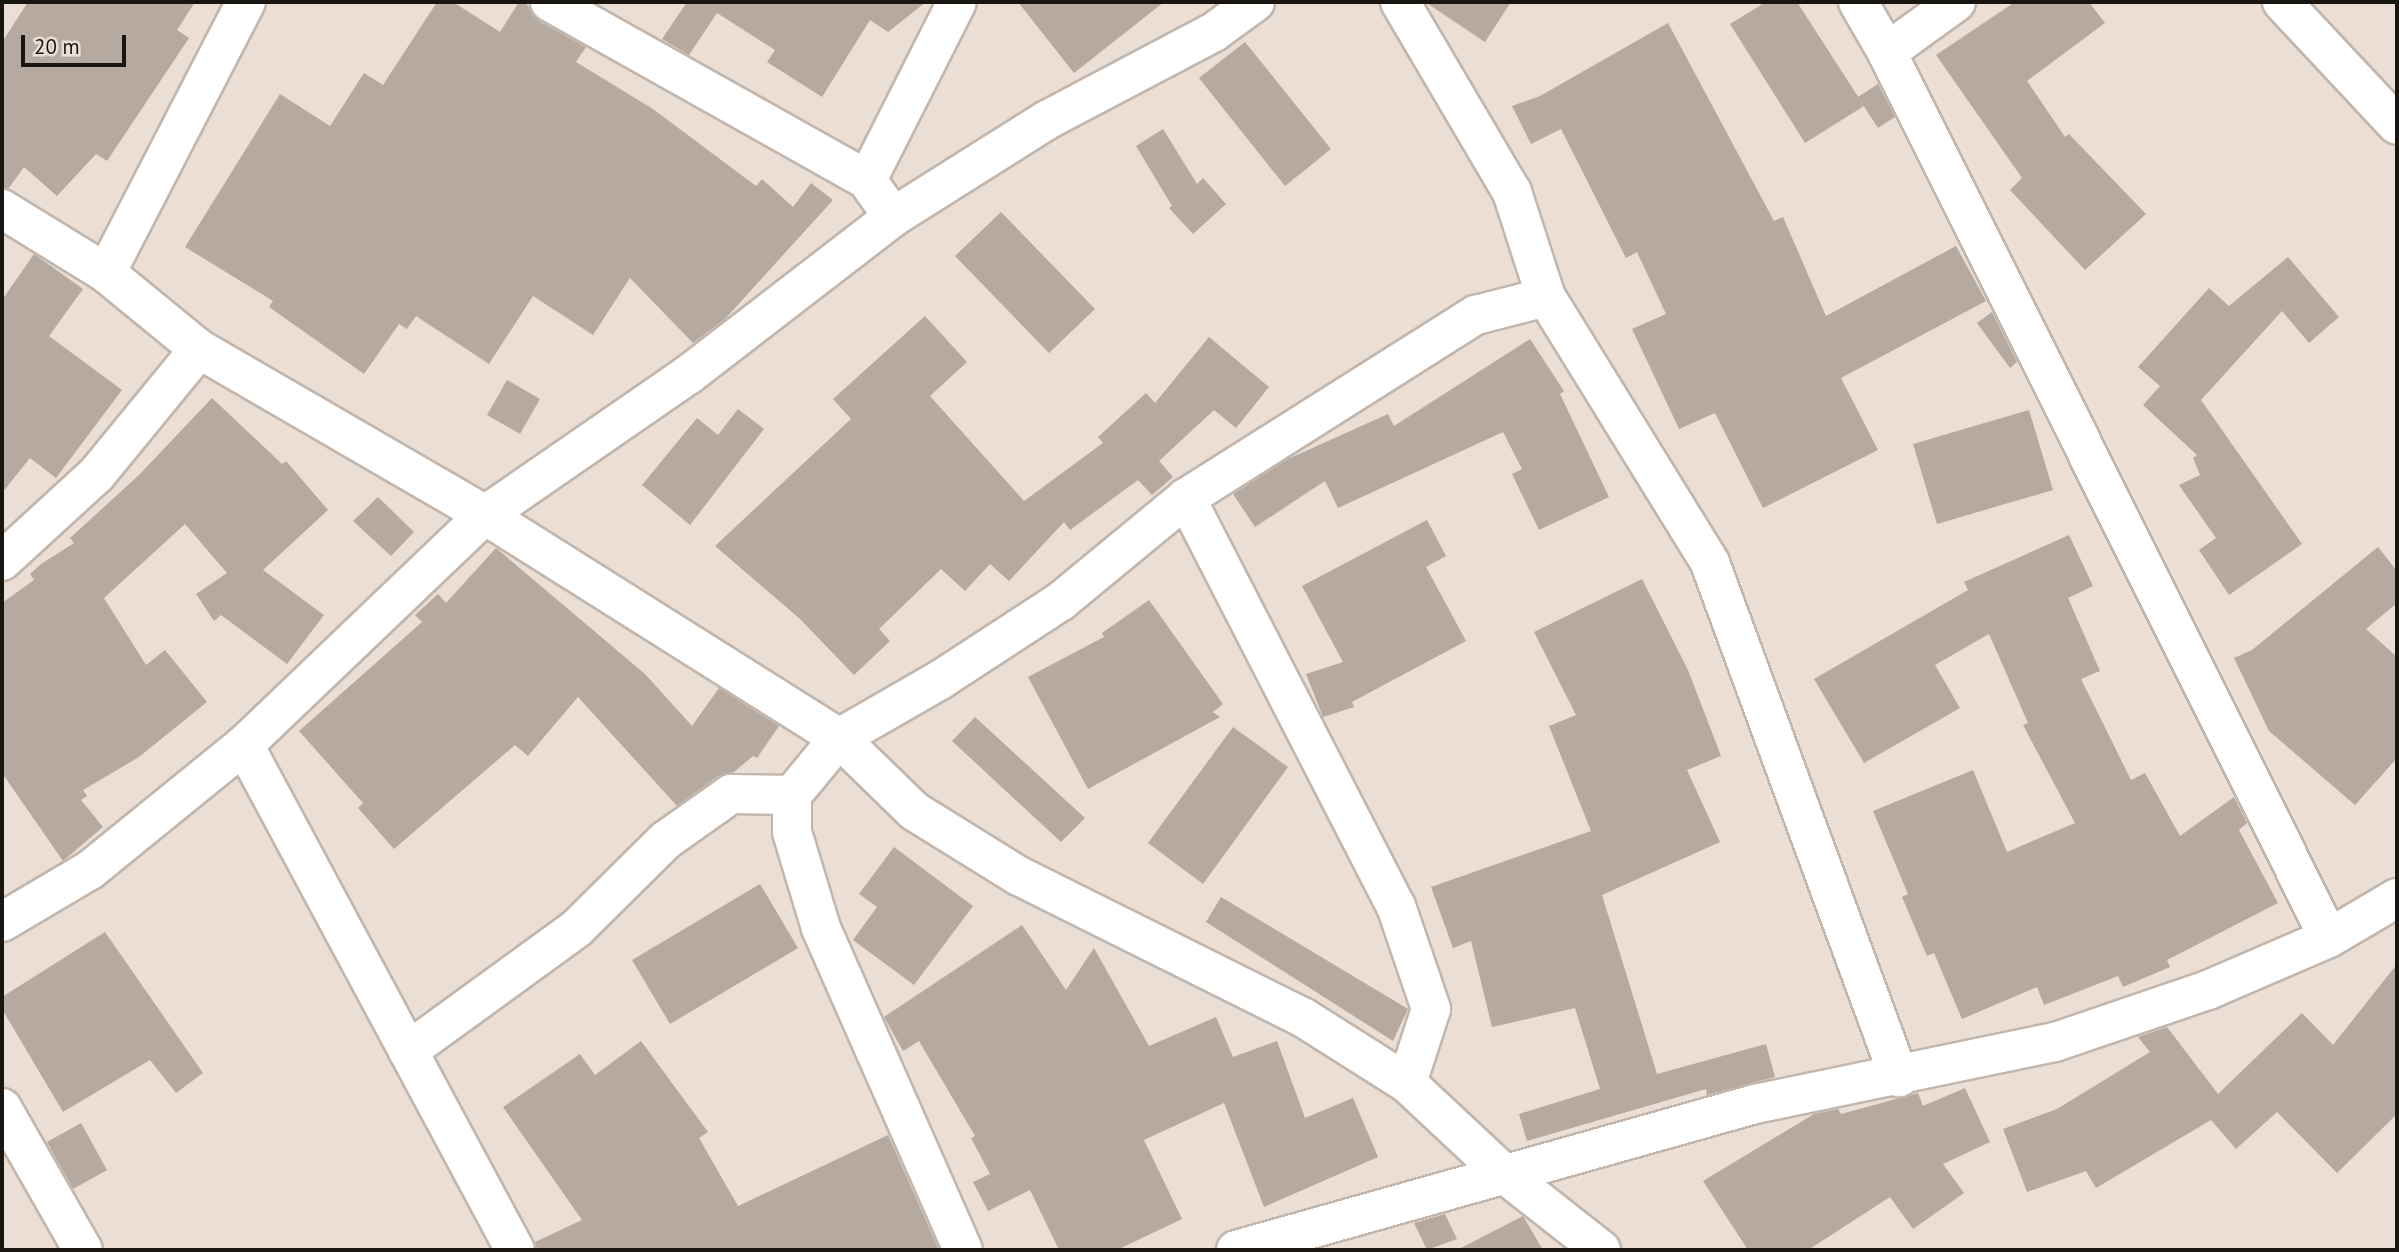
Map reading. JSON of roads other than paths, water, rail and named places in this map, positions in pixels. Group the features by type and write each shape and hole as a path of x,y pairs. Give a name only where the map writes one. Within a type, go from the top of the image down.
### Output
{"street":[{"path":"106,273 246,2"},
{"path":"550,2 866,180 893,217"},
{"path":"866,180 957,2"},
{"path":"2,922 90,870 244,745 485,515 688,375 893,217 1047,120 1214,32 1255,2"},
{"path":"1400,2 1512,192 1546,297 1710,563 1899,1077"},
{"path":"1858,2 1887,52 2329,938"},
{"path":"1887,52 1956,2"},
{"path":"2282,2 2397,125"},
{"path":"2,209 106,273 199,349 485,515 839,738 914,811 1008,869 1304,1018 1407,1083 1502,1172 1601,1250"},
{"path":"963,1250 821,928 792,832 792,795 839,738 940,680 1061,601 1186,498 1476,315 1546,297"},
{"path":"2,561 96,475 199,349"},
{"path":"1186,498 1396,905 1431,1009 1407,1083"},
{"path":"244,745 515,1250"},
{"path":"408,1051 577,928 666,840 731,794 792,795"},
{"path":"1236,1250 1502,1172 1755,1104 1899,1077 2056,1042 2208,990 2329,938 2397,898"},
{"path":"2,1108 83,1250"}]}
